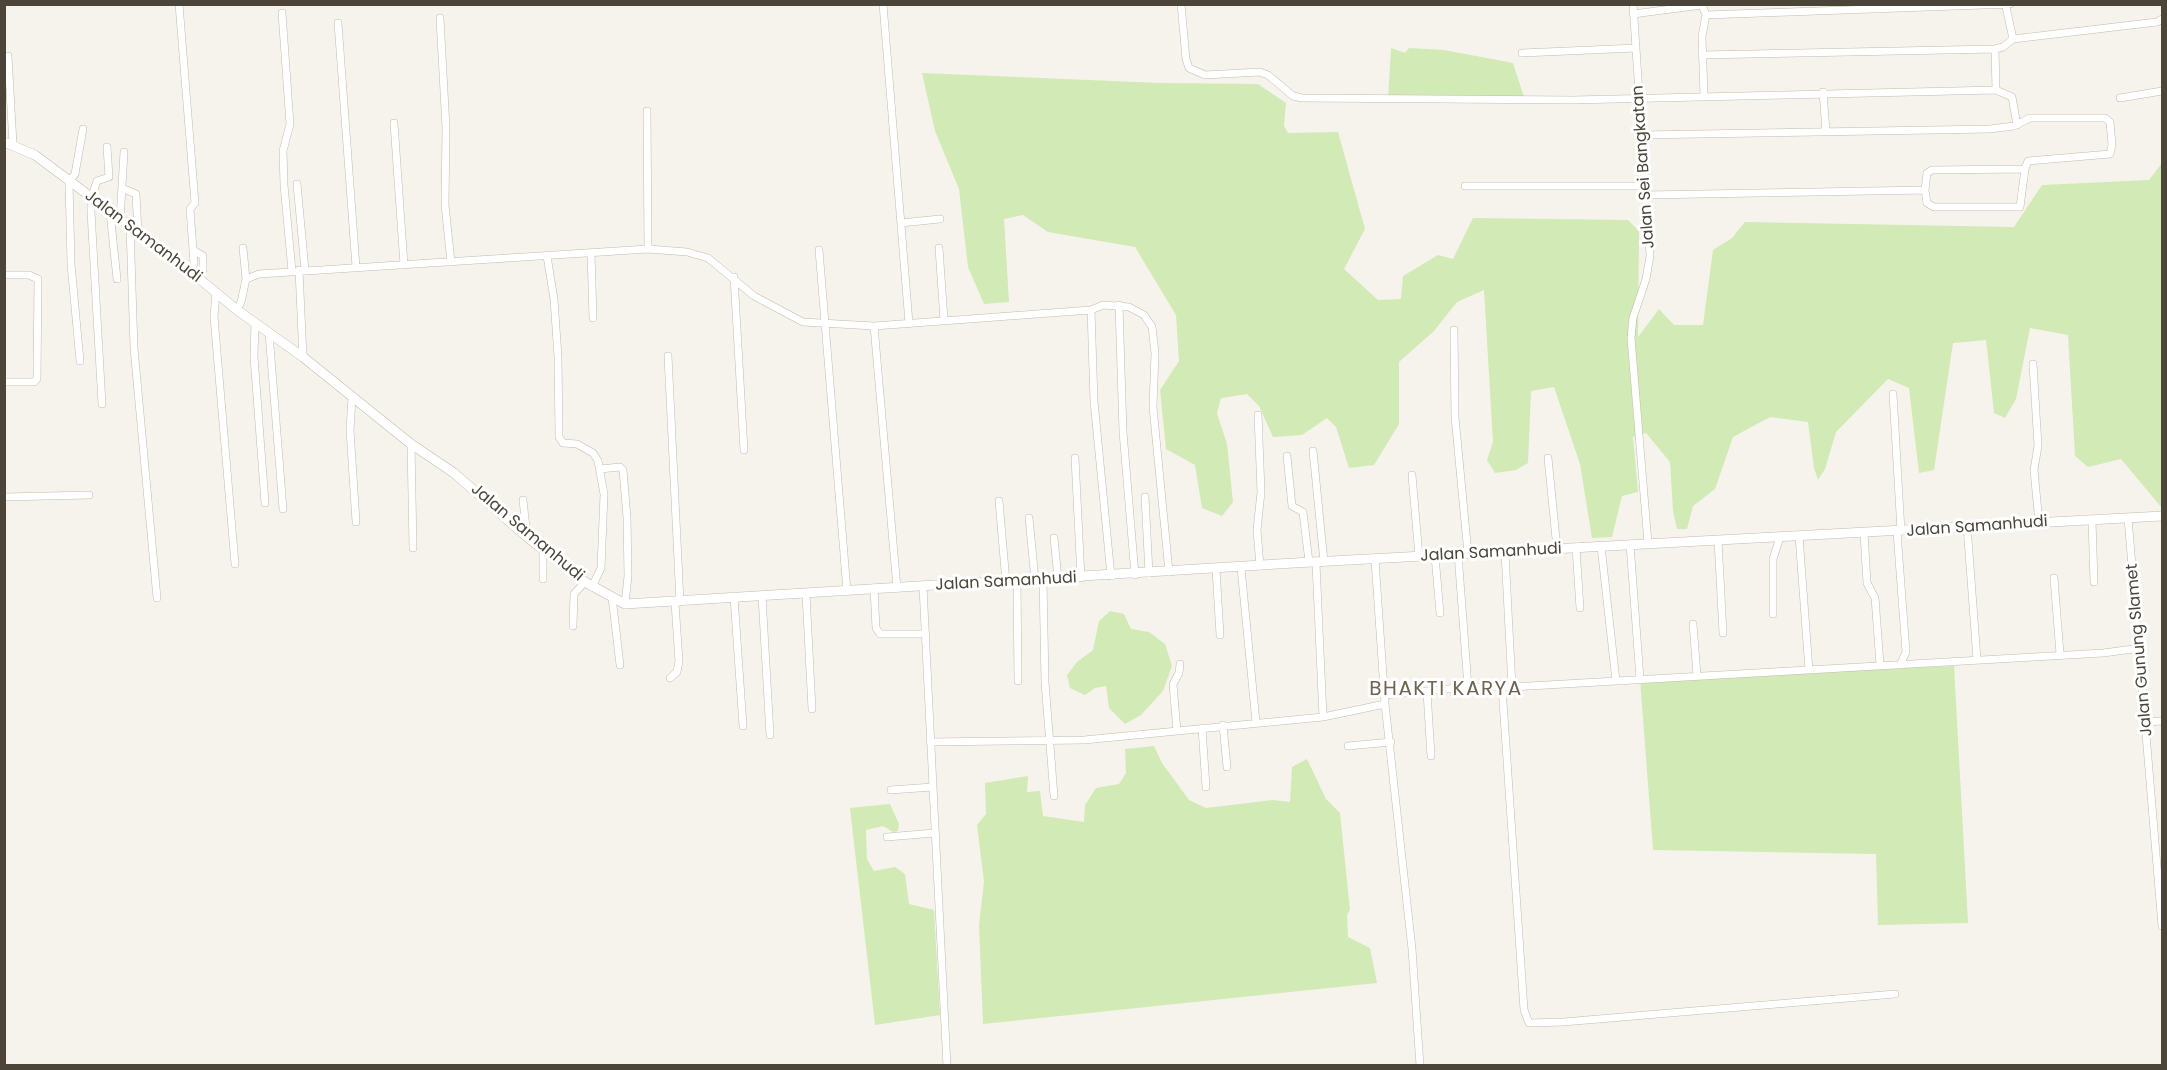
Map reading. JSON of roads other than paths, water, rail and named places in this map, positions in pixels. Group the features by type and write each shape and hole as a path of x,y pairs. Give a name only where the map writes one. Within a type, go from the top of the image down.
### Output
{"street":[{"path":"179,4 195,203 190,209 194,264 190,271"},
{"path":"883,4 909,323"},
{"path":"1181,4 1186,59 1189,68 1205,75 1260,72 1268,75 1293,96 1302,98 1640,98 1823,92 1996,90 2012,97 2017,125"},
{"name":"Jalan Sei Bangkatan","path":"1633,4 1647,186 1648,268 1633,318 1631,338 1648,543"},
{"path":"1633,14 1702,5 1706,15 1702,36 1704,96"},
{"path":"1706,15 2008,6 2013,39"},
{"path":"282,13 290,124 283,151 284,185 299,270"},
{"path":"440,18 446,128 445,205 451,262"},
{"path":"1702,55 1995,49 2013,39 2163,19"},
{"path":"338,23 356,267"},
{"path":"1522,53 1636,48"},
{"path":"1995,49 1996,90"},
{"path":"8,56 9,143"},
{"path":"2120,98 2163,91"},
{"path":"1823,92 1826,131"},
{"path":"647,111 648,249"},
{"path":"1642,135 1990,129 2017,125 2030,118 2105,118 2110,126 2110,154 2030,160 2025,169 2020,207 1934,207 1927,203 1926,176 1932,170 2025,169"},
{"path":"394,123 404,265"},
{"path":"80,361 71,264 69,182 75,174 83,129"},
{"name":"Jalan Samanhudi","path":"9,143 35,155 190,271 237,310 303,357 411,444 454,473 527,537 589,585 625,604 1630,544 1799,537 2163,516"},
{"path":"102,404 91,255 91,199 98,180 109,177 107,147"},
{"path":"120,220 124,189 124,152"},
{"path":"297,184 303,357"},
{"path":"1465,186 1647,186"},
{"path":"124,189 136,194 134,230 136,333 134,348 157,598"},
{"path":"1647,195 1925,190"},
{"path":"110,212 117,279"},
{"path":"901,223 940,219"},
{"path":"237,310 246,279 243,248"},
{"path":"939,248 944,320"},
{"path":"246,279 252,275 299,270 648,249 687,252 708,258 734,277 754,296 780,312 803,322 826,325 874,326 1091,310 1103,305 1119,305 1137,310 1144,315 1152,327 1155,353 1153,407 1169,572"},
{"path":"193,250 202,256 203,270 199,278"},
{"path":"819,250 847,591"},
{"path":"591,253 593,318"},
{"path":"547,256 556,334 559,437 563,443 577,444 593,453 600,469 603,494 600,571 589,585 574,594 573,626"},
{"path":"4,275 29,274 38,279 37,379 34,382 4,382"},
{"path":"734,277 744,450"},
{"path":"216,292 214,317 235,564"},
{"path":"1119,305 1123,432 1135,574"},
{"path":"1091,310 1094,401 1111,576"},
{"path":"255,322 254,357 265,503"},
{"path":"874,326 897,588"},
{"path":"1454,330 1455,417 1468,687"},
{"path":"268,333 283,509"},
{"path":"668,356 679,661 677,672 670,678"},
{"path":"2033,364 2038,446 2034,470 2039,523"},
{"path":"1893,394 1906,652 1901,663"},
{"path":"352,397 350,430 356,522"},
{"path":"1258,415 1261,492 1257,530 1260,566"},
{"path":"411,444 413,548"},
{"path":"1313,451 1323,717"},
{"path":"1287,456 1292,506 1303,512 1316,562"},
{"path":"1075,458 1082,578"},
{"path":"1548,458 1557,549"},
{"path":"600,469 620,467 623,470 627,530 625,604"},
{"path":"1412,476 1419,557"},
{"path":"4,497 89,495"},
{"path":"1145,497 1149,573"},
{"path":"523,500 527,537"},
{"path":"999,501 1006,582"},
{"path":"1029,518 1045,602 1042,607 1054,796"},
{"name":"Jalan Gunung Slamet","path":"2128,518 2141,648 2163,926"},
{"path":"2092,520 2094,582"},
{"path":"1967,526 1977,659"},
{"path":"1864,533 1867,583 1875,598 1880,664"},
{"path":"1773,614 1773,559 1780,537"},
{"path":"1799,537 1809,670"},
{"path":"1054,538 1058,579"},
{"path":"1718,540 1723,633"},
{"path":"1630,544 1640,679"},
{"path":"1601,546 1616,681"},
{"path":"1576,548 1580,608"},
{"path":"543,549 543,579"},
{"path":"1505,553 1512,687"},
{"path":"1436,556 1440,613"},
{"path":"1375,560 1385,704 1391,742 1412,949 1420,1065"},
{"path":"1241,568 1256,722"},
{"path":"1216,569 1220,635"},
{"path":"2054,578 2060,654"},
{"path":"1017,581 1018,681"},
{"path":"923,587 947,1065"},
{"path":"874,588 876,627 880,634 926,634"},
{"path":"806,594 812,709"},
{"path":"762,596 770,735"},
{"path":"612,597 620,665"},
{"path":"734,597 743,726"},
{"path":"1693,624 1697,675"},
{"path":"1385,695 1468,687 1512,687 1809,670 2141,648"},
{"path":"1177,731 1173,684 1179,673 1180,664"},
{"path":"1502,687 1524,1010 1529,1023 1895,994"},
{"path":"1427,692 1431,756"},
{"path":"930,742 1050,741 1177,731 1323,717 1385,704"},
{"path":"2146,722 2163,721"},
{"path":"1223,725 1227,767"},
{"path":"1202,728 1206,787"},
{"path":"1348,746 1391,742"},
{"path":"891,790 932,787"},
{"path":"887,837 934,833"}],"district":[{"name":"BHAKTI KARYA","path":"1446,690"}]}
